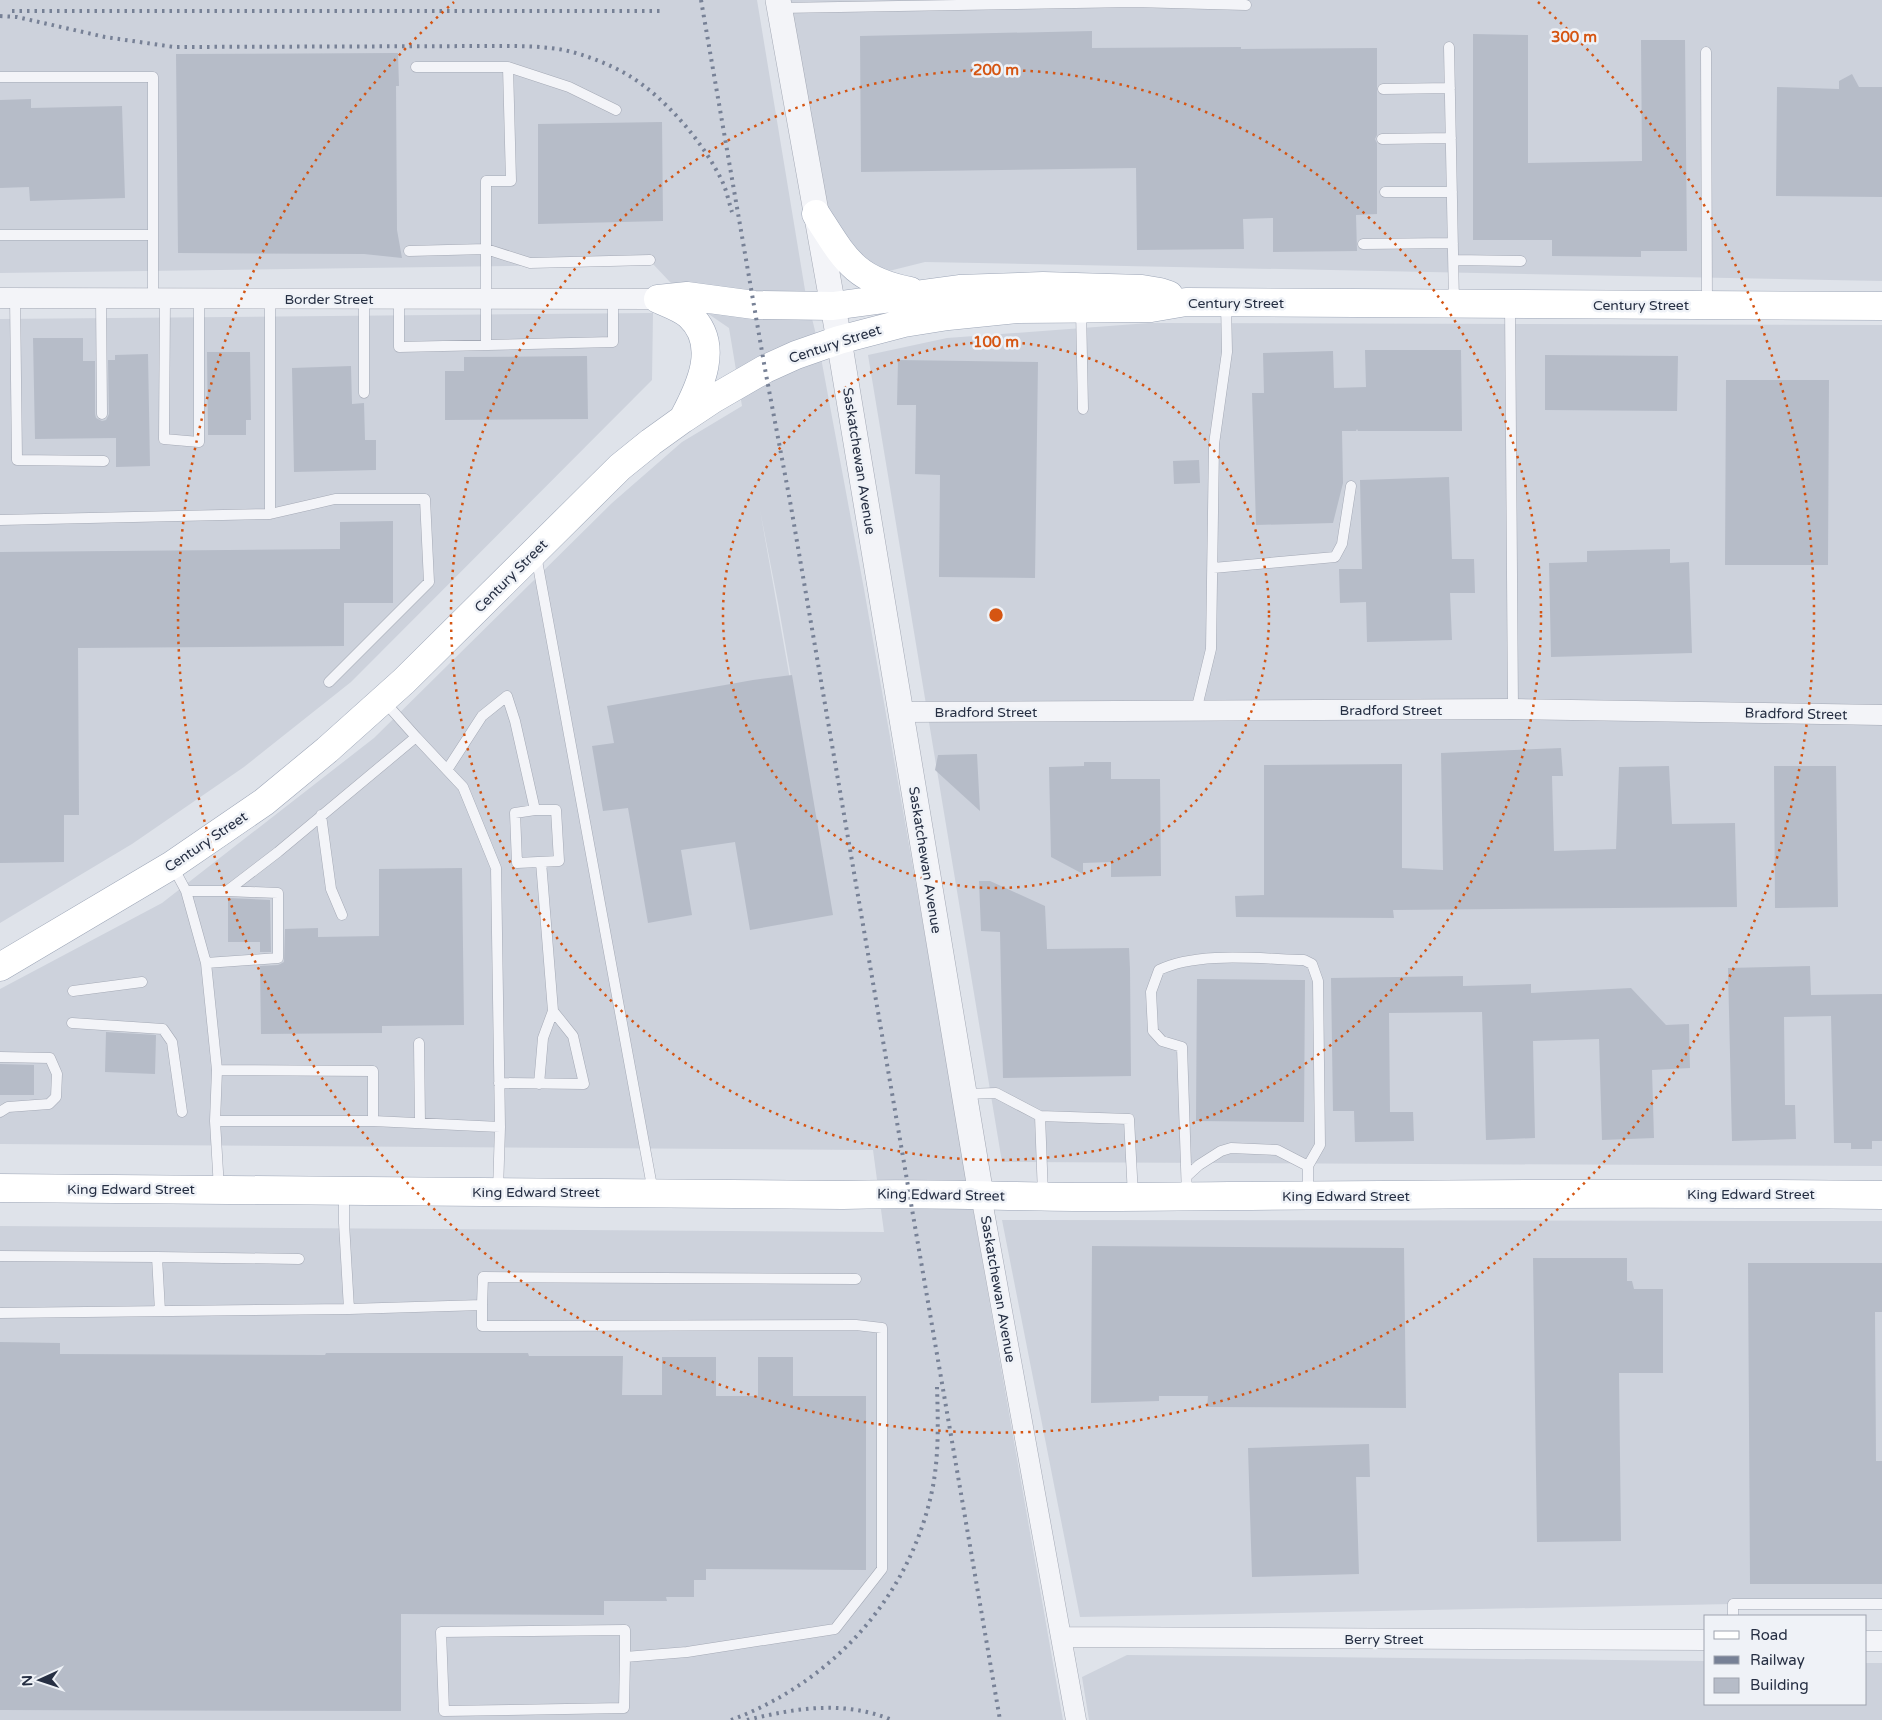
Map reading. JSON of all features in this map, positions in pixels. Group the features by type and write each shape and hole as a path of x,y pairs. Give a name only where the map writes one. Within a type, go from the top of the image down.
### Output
{"main road":[{"path":"816,214 852,266 882,284 924,294"},
{"path":"658,299 687,296 754,305 833,306 996,286 1110,287 1160,292 1186,302"},
{"path":"658,299 681,309 690,316 700,328 705,344 706,360 702,379 683,418"},
{"name":"Century Street","path":"0,967 172,865 264,802 327,750 383,700 536,552 620,467 683,418 765,369 796,355 839,340 904,323 955,315 1016,309 1151,308 1186,302 1882,306"},
{"name":"King Edward Street","path":"0,1188 843,1195 908,1193 1133,1197 1187,1186 1308,1196 1882,1195"}],"street":[{"name":"Saskatchewan Avenue","path":"778,4 839,340 981,1195 1076,1720"},
{"name":"Border Street","path":"7,298 658,299"},
{"name":"Bradford Street","path":"900,712 1513,709 1882,715"},
{"name":"Berry Street","path":"1062,1638 1704,1640"},
{"path":"1867,1641 1882,1641"}],"lane":[{"path":"778,4 1134,1 1246,5"},
{"path":"1449,47 1454,304"},
{"path":"1706,52 1707,306"},
{"path":"416,67 508,67 569,87 616,110"},
{"path":"486,345 486,180 511,181 508,67"},
{"path":"0,77 153,77 153,235 159,298 164,440 199,442 199,298"},
{"path":"1383,89 1450,88"},
{"path":"1382,139 1451,138"},
{"path":"1385,192 1452,192"},
{"path":"0,235 153,235"},
{"path":"1363,244 1453,244"},
{"path":"409,251 486,249 530,263 650,260"},
{"path":"1454,260 1521,261"},
{"path":"7,298 17,460 104,461"},
{"path":"100,298 102,414"},
{"path":"270,299 270,514"},
{"path":"364,299 364,393"},
{"path":"399,299 399,346 613,342 613,299"},
{"path":"1196,711 1212,649 1214,444 1227,352 1226,302"},
{"path":"1510,304 1513,709"},
{"path":"1081,308 1082,409"},
{"path":"1213,568 1335,557 1342,544 1352,486"},
{"path":"0,520 270,514 335,499 424,499 429,582 329,682"},
{"path":"536,552 653,1193"},
{"path":"447,770 482,716 507,696 515,721 535,810"},
{"path":"383,700 463,787 496,868 500,1127 498,1192"},
{"path":"227,891 278,852 416,737"},
{"path":"535,810 556,810 559,861 541,862 517,863 515,813 535,810"},
{"path":"321,815 331,889 342,915"},
{"path":"539,1084 543,1038 553,1011 541,862"},
{"path":"172,865 186,891 206,963 217,1070 215,1121 219,1190"},
{"path":"186,891 278,893 278,958 206,963"},
{"path":"1187,1186 1182,1047 1162,1041 1153,1031 1151,992 1159,970 1171,964 1214,958 1304,960 1312,964 1318,981 1320,1145 1308,1166 1308,1196"},
{"path":"73,991 142,982"},
{"path":"499,1083 584,1084 573,1036 553,1011"},
{"path":"72,1023 163,1029 172,1042 182,1112"},
{"path":"419,1043 420,1123"},
{"path":"0,1057 50,1058 57,1074 56,1097 49,1104 8,1107 0,1112"},
{"path":"217,1070 373,1071 373,1121"},
{"path":"964,1094 996,1093 1040,1116 1128,1119 1133,1197"},
{"path":"1040,1116 1043,1196"},
{"path":"215,1121 373,1121 500,1127"},
{"path":"1187,1186 1199,1165 1221,1151 1231,1148 1277,1150 1308,1166"},
{"path":"344,1191 349,1309"},
{"path":"0,1256 299,1259"},
{"path":"157,1257 160,1312"},
{"path":"625,1657 687,1652 836,1629 882,1569 882,1328 856,1325 482,1326 483,1277 856,1278"},
{"path":"0,1312 160,1312 482,1305"},
{"path":"1733,1615 1733,1604 1882,1604"},
{"path":"625,1630 625,1657 624,1708 444,1711 441,1632 625,1630"}],"shaded area":[{"path":"0,0 757,0 805,290 819,347 864,589 1063,1720 0,1720 0,1226 884,1232 873,1150 0,1144 0,989 162,903 374,738 612,503 682,442 742,406 729,328 685,298 653,264 0,273","holes":["760,510 778,603 823,860"]},
{"path":"788,0 1882,0 1882,281 925,262 849,281 832,248"},
{"path":"653,313 652,380 351,682 244,767 132,844 0,923 0,319"},
{"path":"1149,323 1882,325 1882,1166 1002,1162 868,355 947,338"},
{"path":"1002,1220 1882,1221 1882,1601 1080,1617"},
{"path":"1127,1655 1704,1661 1704,1705 1867,1705 1867,1663 1882,1663 1882,1720 1089,1720 1082,1677"}],"building":[{"path":"1092,31 1092,48 1377,48 1377,135 1375,139 1377,143 1377,214 1356,215 1357,251 1273,252 1273,218 1243,219 1244,249 1137,250 1136,168 861,172 860,36"},
{"path":"1473,34 1528,35 1528,163 1642,161 1641,40 1685,40 1687,251 1641,251 1641,257 1552,256 1552,240 1473,240"},
{"path":"398,53 399,86 396,86 397,230 402,258 364,254 178,253 176,54"},
{"path":"1852,74 1859,87 1882,87 1882,197 1776,196 1777,87 1839,89 1839,81"},
{"path":"31,99 31,108 122,106 125,198 30,201 29,187 0,188 0,100"},
{"path":"662,122 663,221 538,224 538,124"},
{"path":"33,338 83,338 83,361 95,361 95,414 96,418 102,421 106,420 109,414 108,360 115,360 115,355 148,354 150,466 116,467 116,438 35,439"},
{"path":"1365,350 1461,350 1462,431 1358,431 1357,429 1356,431 1342,431 1343,483 1333,523 1256,525 1252,393 1264,393 1263,353 1333,351 1334,388 1366,387"},
{"path":"207,352 250,352 251,420 246,420 246,435 208,435"},
{"path":"1545,355 1678,356 1677,411 1545,410"},
{"path":"587,356 588,419 445,420 445,371 464,371 464,357"},
{"path":"898,360 1038,362 1035,578 939,577 940,475 915,474 916,405 897,405"},
{"path":"351,366 352,404 364,403 365,440 376,440 376,470 294,472 292,368"},
{"path":"1726,380 1829,380 1828,565 1725,565"},
{"path":"1199,460 1200,483 1174,484 1173,461"},
{"path":"1449,477 1452,559 1474,559 1475,593 1450,593 1452,640 1367,642 1366,602 1340,603 1339,569 1362,569 1360,480"},
{"path":"393,521 393,603 344,603 344,646 78,648 79,815 64,815 64,862 0,863 0,552 340,549 340,522"},
{"path":"1670,549 1670,563 1689,562 1692,653 1551,657 1549,563 1587,562 1587,551"},
{"path":"792,675 833,915 750,930 735,842 681,850 692,915 648,923 628,808 603,811 592,746 614,743 607,706 753,680"},
{"path":"1561,748 1563,776 1552,776 1554,851 1616,849 1619,767 1669,766 1672,824 1735,823 1737,907 1393,910 1394,918 1236,917 1235,896 1264,895 1264,765 1402,764 1402,868 1443,870 1441,753"},
{"path":"977,754 980,811 935,770 938,755"},
{"path":"1084,762 1111,762 1111,779 1160,779 1161,876 1111,877 1111,862 1083,863 1083,874 1051,857 1049,767 1084,766"},
{"path":"1774,766 1836,766 1838,907 1775,908"},
{"path":"462,868 464,1025 382,1026 382,1033 261,1034 260,966 278,965 284,962 285,929 318,928 318,937 379,936 379,869"},
{"path":"979,881 990,881 1045,906 1047,949 1129,948 1131,1076 1003,1078 1000,932 981,931"},
{"path":"228,898 270,900 271,952 260,952 260,942 228,942"},
{"path":"1810,966 1811,995 1882,994 1882,1141 1872,1141 1872,1149 1851,1149 1851,1143 1834,1143 1831,1016 1784,1017 1785,1105 1795,1105 1796,1139 1732,1141 1728,968"},
{"path":"1463,976 1463,986 1531,984 1531,993 1631,988 1666,1025 1689,1024 1690,1068 1652,1070 1654,1138 1602,1140 1599,1039 1533,1041 1535,1138 1486,1140 1482,1012 1389,1013 1390,1112 1413,1112 1414,1141 1355,1142 1354,1111 1333,1111 1331,978"},
{"path":"1197,979 1305,980 1304,1122 1196,1121"},
{"path":"106,1032 156,1035 155,1074 105,1072"},
{"path":"0,1064 34,1065 34,1095 0,1095"},
{"path":"1092,1246 1404,1248 1406,1408 1207,1407 1208,1396 1159,1396 1159,1401 1091,1403"},
{"path":"1533,1258 1627,1258 1627,1281 1632,1281 1634,1289 1663,1289 1663,1373 1619,1373 1621,1541 1537,1542"},
{"path":"1748,1263 1882,1263 1882,1312 1875,1312 1876,1461 1882,1461 1882,1584 1750,1584"},
{"path":"0,1342 60,1343 60,1354 325,1355 326,1353 528,1353 529,1356 623,1356 622,1395 662,1395 662,1357 716,1357 716,1396 758,1396 758,1357 793,1357 793,1396 866,1396 866,1570 706,1569 706,1580 694,1580 694,1597 666,1597 667,1601 604,1601 604,1615 401,1614 401,1711 0,1710"},
{"path":"1369,1444 1370,1477 1356,1477 1359,1574 1252,1577 1248,1448"}],"railway":[{"path":"701,0 765,369 790,501 1000,1720"},
{"path":"12,11 663,11"},
{"path":"0,16 17,17 105,37 174,47 530,46 572,52 589,57 628,75 642,84 670,109 695,137 706,153 724,186 732,212"},
{"path":"731,1720 768,1703 803,1683 835,1658 863,1629 887,1597 907,1563 923,1526 933,1486 937,1449 937,1387"},
{"path":"747,1720 802,1709 820,1708 856,1710 892,1720"}]}
